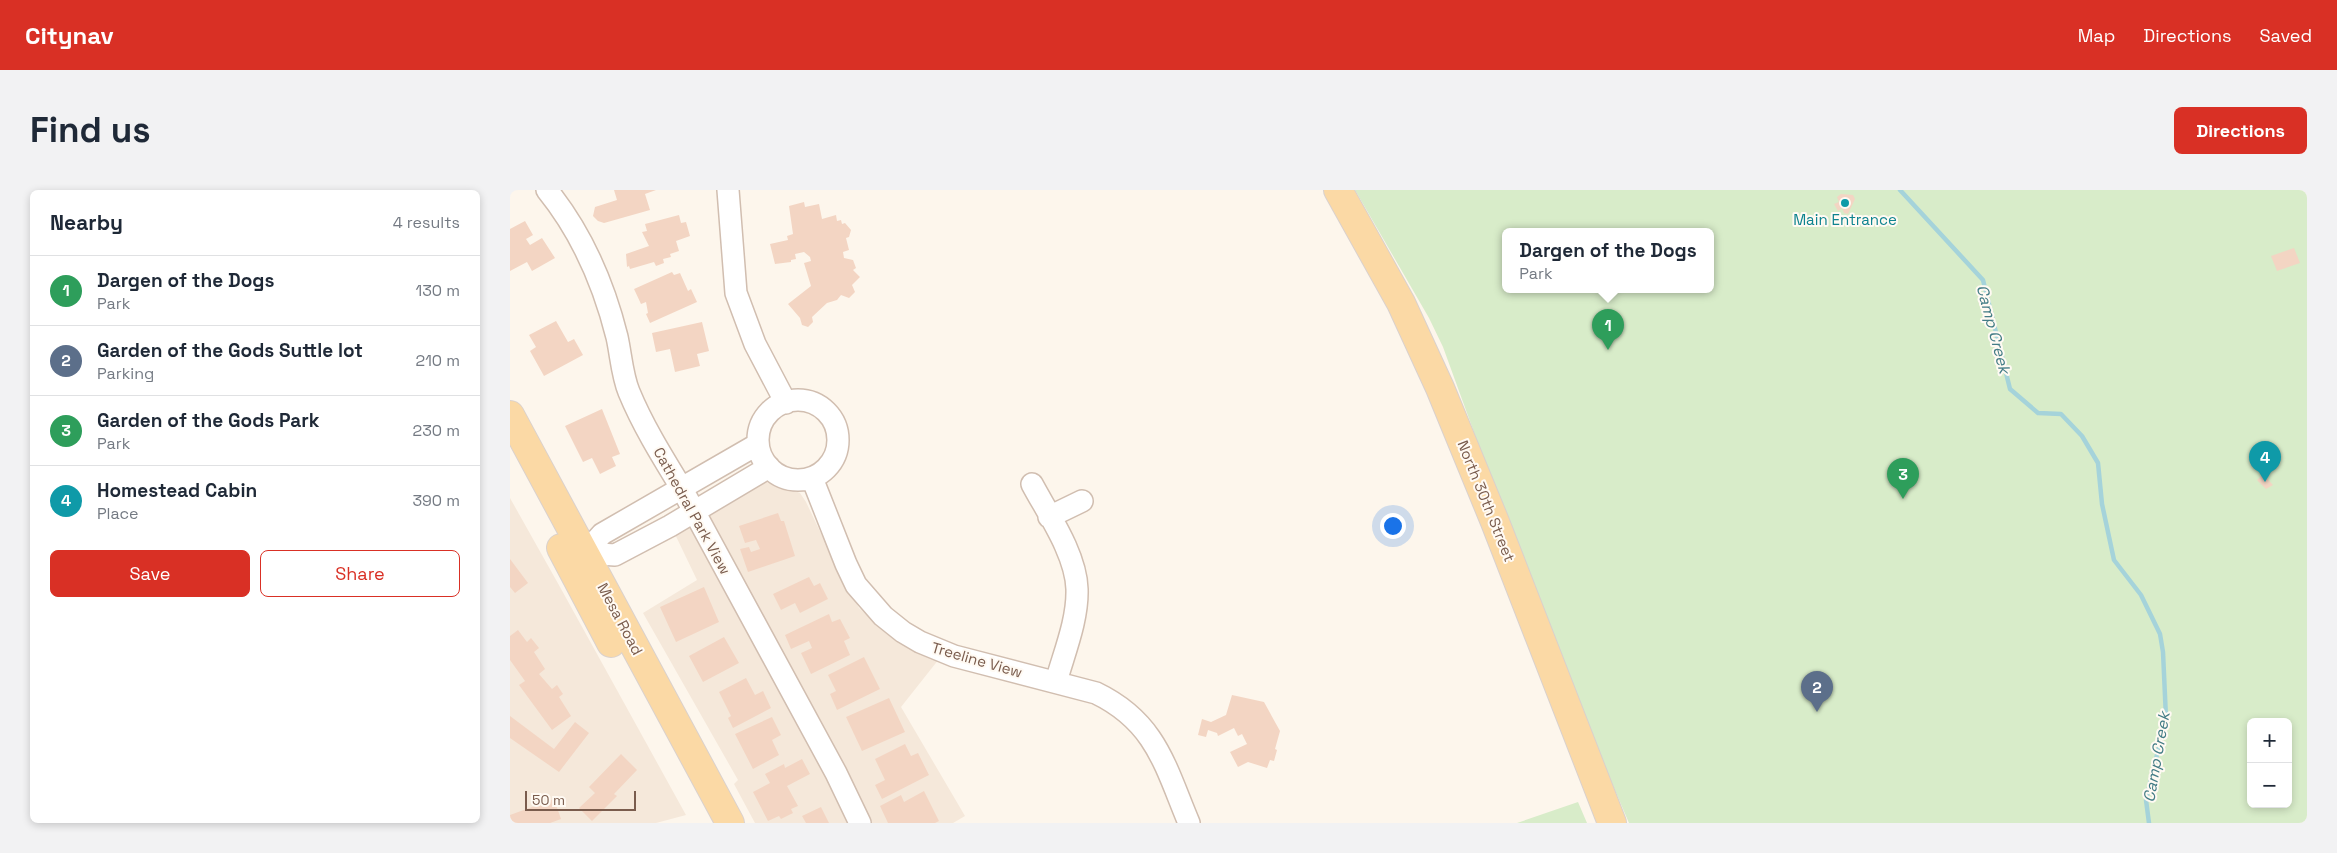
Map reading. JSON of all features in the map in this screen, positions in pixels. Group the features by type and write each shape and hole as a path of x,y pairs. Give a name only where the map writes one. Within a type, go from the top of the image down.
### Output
{"main road":[{"name":"North 30th Street","path":"1338,190 1401,303 1440,388 1502,540 1612,823"},
{"name":"Mesa Road","path":"510,415 577,558 709,823"},
{"name":"Mesa Road","path":"510,454 577,558 730,823"}],"street":[{"name":"Cathedral Park View","path":"547,190 577,235 603,290 617,337 628,391 662,458 682,489 836,773 860,823"},
{"path":"728,190 736,293 755,344 786,403"},
{"path":"796,400 807,400 824,408 832,418 837,429 839,440 835,457 826,468 812,478 791,479 781,476 769,467 760,452 758,444 762,422 771,410 786,403 796,400"},
{"path":"577,558 602,534 758,444"},
{"path":"577,558 615,555 769,467"},
{"name":"Treeline View","path":"812,478 856,585 883,616 920,642 954,656 1096,693 1114,701 1142,724 1163,761 1188,822"},
{"path":"1032,484 1071,560 1077,588 1074,617 1056,682"},
{"path":"1049,516 1082,501"},
{"path":"635,514 649,537"}],"shaded area":[{"path":"771,482 800,493 859,608 878,625 939,659 901,707 965,816 953,823 755,823 734,784 738,780 643,613 697,580 672,528 755,483"},
{"path":"510,498 686,815 656,823 510,823"}],"green space":[{"path":"1355,190 2307,190 2307,823 1629,823 1543,622 1443,347 1429,318"},
{"path":"1578,802 1587,823 1517,823"}],"building":[{"path":"614,190 656,190 645,194 650,210 604,223 598,221 593,216 595,207 617,200"},
{"name":"Main Entrance","path":"1841,194 1853,195 1855,199 1848,214 1844,213 1842,208 1838,211 1834,204 1839,202 1837,197"},
{"path":"804,202 805,207 819,204 822,219 836,215 837,221 841,220 842,224 845,223 851,230 849,237 846,238 849,250 843,252 844,258 853,260 856,268 853,270 860,277 852,285 855,292 849,298 841,295 837,300 827,303 812,317 813,322 808,327 802,325 800,318 788,304 811,286 804,263 811,261 810,257 804,252 795,254 796,259 791,260 791,262 775,264 770,244 788,240 787,236 793,234 789,206"},
{"path":"679,215 681,223 686,222 690,236 676,241 679,251 670,254 671,257 663,259 664,263 656,266 654,262 630,269 629,266 627,267 626,254 649,246 642,232 647,231 645,224"},
{"path":"525,221 533,235 526,239 530,245 542,238 555,258 532,271 527,262 510,271 510,229"},
{"path":"2294,248 2300,263 2277,271 2271,256"},
{"path":"672,272 674,275 680,273 688,291 691,289 697,302 650,323 646,314 648,313 646,302 641,304 634,289"},
{"path":"556,321 568,342 574,339 583,355 544,376 530,351 536,347 529,335"},
{"path":"702,322 709,351 697,354 700,366 675,372 670,349 656,352 652,333"},
{"path":"602,409 620,454 612,457 616,466 600,474 592,458 583,462 565,426"},
{"path":"2263,474 2273,485 2266,489 2257,480"},
{"path":"778,513 781,521 784,521 795,556 748,572 740,549 749,547 751,552 760,549 756,540 745,543 739,526"},
{"path":"510,559 528,583 515,593 510,587"},
{"path":"809,577 814,586 820,583 828,599 800,613 795,603 781,610 773,594"},
{"path":"704,587 719,622 676,642 660,607"},
{"path":"829,614 832,622 840,619 850,638 844,641 850,655 811,674 801,653 812,648 809,641 791,649 785,635"},
{"path":"518,630 527,642 531,638 539,648 534,652 545,669 539,674 552,689 557,685 563,694 559,697 571,716 552,730 519,685 525,681 510,660 510,636"},
{"path":"724,637 739,663 703,682 689,656"},
{"path":"864,657 880,689 837,710 830,694 836,691 828,675"},
{"path":"746,678 755,695 763,691 771,708 733,728 728,718 731,716 719,692"},
{"path":"1232,695 1264,702 1280,731 1274,761 1270,760 1267,768 1248,762 1238,767 1230,752 1247,744 1242,734 1238,736 1234,728 1218,736 1217,733 1208,730 1206,737 1198,735 1202,719 1211,722 1226,715"},
{"path":"889,698 905,732 862,751 846,717"},
{"path":"510,716 554,749 575,722 589,733 559,772 510,738"},
{"path":"772,717 781,735 772,740 779,755 753,769 735,734"},
{"path":"905,744 911,756 918,753 929,775 882,799 875,785 885,780 875,759"},
{"path":"621,754 637,770 614,794 617,796 592,821 579,808 595,793 589,787"},
{"path":"802,759 810,774 787,786 798,806 791,809 793,813 781,819 779,816 768,821 753,792 770,783 765,774 784,764 785,768"},
{"path":"924,791 939,821 935,823 888,823 880,806 901,795 904,802"},
{"path":"554,799 561,819 550,823 510,823 510,815"},
{"path":"821,807 829,823 806,823 802,816"}],"waterway":[{"name":"Camp Creek","path":"1900,190 1983,280 2010,389 2038,413 2061,414 2082,436 2098,463 2102,504 2114,560 2141,595 2160,634 2163,652 2166,718 2146,800 2149,823"}],"place":[{"name":"Main Entrance","path":"1845,203"},
{"name":"Dargen of the Dogs","path":"1608,350"},
{"name":"Homestead Cabin","path":"2265,482"},
{"name":"Garden of the Gods Park","path":"1903,499"},
{"name":"Garden of the Gods Suttle lot","path":"1817,712"}]}
